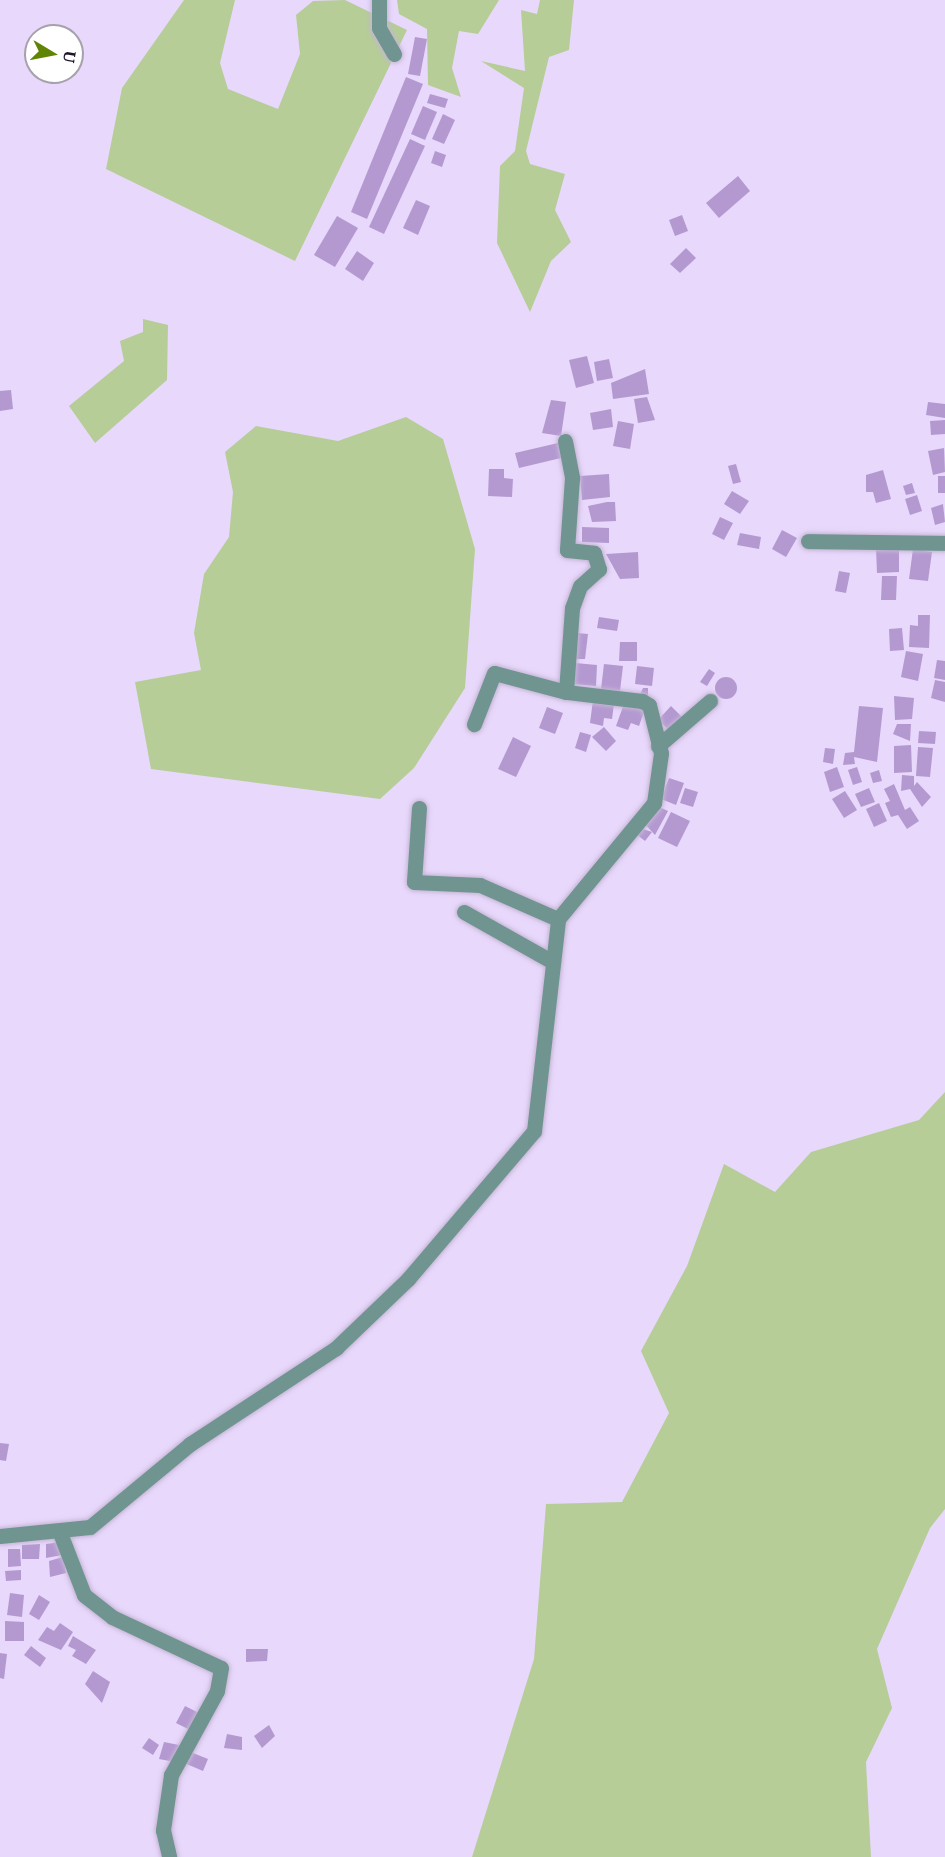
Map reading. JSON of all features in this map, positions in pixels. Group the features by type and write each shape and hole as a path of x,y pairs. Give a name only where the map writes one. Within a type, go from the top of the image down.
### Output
{"street":[{"path":"379,0 379,28 394,54"},
{"path":"565,441 572,478 567,550 594,553 599,569 580,586 572,608 566,692"},
{"path":"808,541 945,543"},
{"path":"0,1536 60,1533 90,1527 189,1444 336,1348 408,1279 506,1167 534,1131 540,1114 551,961 558,919 654,803 662,773 649,705 566,692 494,673 474,724"},
{"path":"658,746 710,701"},
{"path":"419,808 414,882 480,885 558,919"},
{"path":"464,912 551,961"},
{"path":"60,1533 84,1595 112,1617 211,1661 223,1673 171,1774 162,1830 169,1857"}],"green space":[{"path":"184,0 235,0 220,63 228,89 278,109 300,54 296,15 313,1 345,0 407,30 295,261 106,169 122,88"},
{"path":"397,0 499,0 478,34 459,31 452,68 461,97 428,85 427,29 399,14"},
{"path":"540,0 574,0 569,50 549,57 526,151 530,164 565,174 555,210 571,242 551,261 530,312 497,243 500,166 515,151 524,88 481,61 525,71 521,10 537,14"},
{"path":"143,319 168,325 167,380 95,443 69,406 124,361 120,341 143,332"},
{"path":"406,417 443,439 475,549 465,688 414,768 380,799 151,769 135,682 201,670 194,633 204,574 229,537 233,492 225,452 256,426 338,441"},
{"path":"945,1092 945,1509 930,1528 877,1649 892,1708 866,1762 871,1857 472,1857 534,1659 546,1504 622,1502 669,1413 641,1351 687,1266 724,1164 775,1192 811,1152 919,1120"}],"building":[{"path":"415,37 427,39 420,76 408,74"},
{"path":"406,77 423,84 367,219 351,212"},
{"path":"430,94 448,99 445,108 427,103"},
{"path":"423,106 437,112 425,140 411,134"},
{"path":"443,114 455,120 444,144 432,139"},
{"path":"410,139 425,146 384,234 369,227"},
{"path":"435,151 446,155 442,167 431,163"},
{"path":"738,176 750,191 719,218 706,203"},
{"path":"416,200 430,206 418,235 403,228"},
{"path":"682,215 688,231 675,236 669,220"},
{"path":"337,216 358,228 335,267 314,255"},
{"path":"686,248 696,258 680,273 670,264"},
{"path":"357,251 374,263 363,281 345,269"},
{"path":"587,356 594,383 576,388 569,360"},
{"path":"609,359 613,378 597,381 594,362"},
{"path":"645,369 649,394 613,399 611,383"},
{"path":"11,390 13,409 0,411 0,391"},
{"path":"647,397 655,420 638,423 634,399"},
{"path":"551,400 566,402 561,436 542,433"},
{"path":"928,402 945,404 945,418 926,415"},
{"path":"611,409 613,427 593,430 590,413"},
{"path":"945,420 945,434 931,435 930,421"},
{"path":"618,421 634,424 630,449 613,446"},
{"path":"558,443 561,458 519,468 515,453"},
{"path":"944,448 945,472 933,475 928,451"},
{"path":"736,464 741,482 733,484 728,466"},
{"path":"489,469 504,469 504,478 513,479 512,497 488,496"},
{"path":"883,470 891,499 876,503 873,492 866,492 866,475"},
{"path":"609,474 610,497 582,500 580,476"},
{"path":"938,476 945,476 945,493 938,493"},
{"path":"912,483 915,493 906,495 903,486"},
{"path":"732,491 749,501 740,514 724,504"},
{"path":"917,495 922,511 910,515 905,499"},
{"path":"615,502 616,521 592,522 588,506"},
{"path":"943,504 945,522 935,525 931,508"},
{"path":"720,517 733,523 724,540 712,534"},
{"path":"582,527 609,528 609,543 582,542"},
{"path":"782,530 797,538 786,557 772,549"},
{"path":"740,533 761,537 759,549 737,545"},
{"path":"876,548 899,548 899,572 877,573"},
{"path":"913,549 932,552 928,581 909,579"},
{"path":"638,552 639,578 620,579 606,554"},
{"path":"839,571 850,573 846,593 835,591"},
{"path":"882,576 897,576 896,600 881,600"},
{"path":"918,615 930,615 929,648 909,647 910,625 918,626"},
{"path":"599,617 619,620 617,631 597,628"},
{"path":"902,628 904,650 890,651 889,629"},
{"path":"577,633 588,634 585,659 575,659"},
{"path":"620,642 637,642 637,661 619,661"},
{"path":"906,651 923,654 918,681 901,677"},
{"path":"937,660 945,661 945,680 934,678"},
{"path":"575,663 597,665 596,686 573,684"},
{"path":"604,664 623,666 620,691 601,689"},
{"path":"637,666 654,668 652,686 635,684"},
{"path":"709,669 715,673 707,686 700,682"},
{"path":"726,677 734,680 737,688 734,696 726,699 718,696 715,688 718,680"},
{"path":"935,680 945,682 945,702 931,698"},
{"path":"643,688 648,688 648,699 638,699"},
{"path":"894,696 914,698 912,719 895,720"},
{"path":"593,700 614,704 612,719 604,718 603,726 590,723"},
{"path":"625,701 645,709 639,726 631,723 628,730 616,726"},
{"path":"671,706 685,720 672,733 658,720"},
{"path":"859,706 883,708 877,762 854,757 855,764 843,765 845,753 854,752"},
{"path":"547,707 563,713 555,734 539,728"},
{"path":"897,724 911,724 910,741 893,734"},
{"path":"604,727 616,741 606,751 592,737"},
{"path":"919,731 936,732 935,744 918,743"},
{"path":"580,732 591,735 586,752 575,748"},
{"path":"513,737 531,746 516,777 498,769"},
{"path":"911,745 912,772 894,773 894,746"},
{"path":"918,747 933,748 930,777 916,776"},
{"path":"825,748 835,749 833,764 823,762"},
{"path":"837,767 844,787 830,792 824,772"},
{"path":"857,767 862,782 853,785 848,770"},
{"path":"879,770 882,781 873,783 870,773"},
{"path":"902,775 914,776 914,786 917,782 931,797 922,807 910,789 901,791"},
{"path":"669,778 684,783 676,805 661,799"},
{"path":"894,784 905,810 910,807 919,821 907,829 898,815 891,817 885,803 890,801 884,789"},
{"path":"685,788 698,792 693,807 680,803"},
{"path":"869,788 875,802 861,807 855,794"},
{"path":"845,791 857,810 844,818 832,799"},
{"path":"879,803 887,821 874,827 866,809"},
{"path":"657,806 668,811 655,835 643,822"},
{"path":"671,812 690,821 677,847 658,838"},
{"path":"640,828 652,832 645,841 636,834"},
{"path":"0,1443 9,1444 6,1461 0,1460"},
{"path":"61,1542 62,1555 46,1558 46,1544"},
{"path":"40,1544 39,1559 22,1559 22,1545"},
{"path":"8,1549 20,1549 21,1566 8,1567"},
{"path":"63,1557 66,1573 50,1577 49,1561"},
{"path":"21,1570 21,1580 6,1581 5,1571"},
{"path":"10,1593 24,1595 22,1617 7,1615"},
{"path":"39,1595 50,1602 39,1620 29,1614"},
{"path":"5,1621 24,1622 24,1641 5,1641"},
{"path":"60,1623 73,1632 61,1650 38,1640 47,1627 54,1631"},
{"path":"73,1636 96,1650 86,1664 72,1656 76,1650 68,1646"},
{"path":"31,1646 46,1658 40,1667 24,1655"},
{"path":"246,1649 268,1649 267,1661 246,1662"},
{"path":"0,1653 7,1654 4,1679 0,1678"},
{"path":"93,1671 110,1682 102,1703 85,1684"},
{"path":"185,1706 199,1713 190,1730 176,1723"},
{"path":"269,1725 275,1736 262,1748 254,1736"},
{"path":"227,1734 242,1737 242,1750 224,1748"},
{"path":"149,1738 159,1745 153,1755 142,1748"},
{"path":"164,1742 179,1745 175,1762 159,1759"},
{"path":"188,1751 208,1759 203,1771 182,1762"}]}
